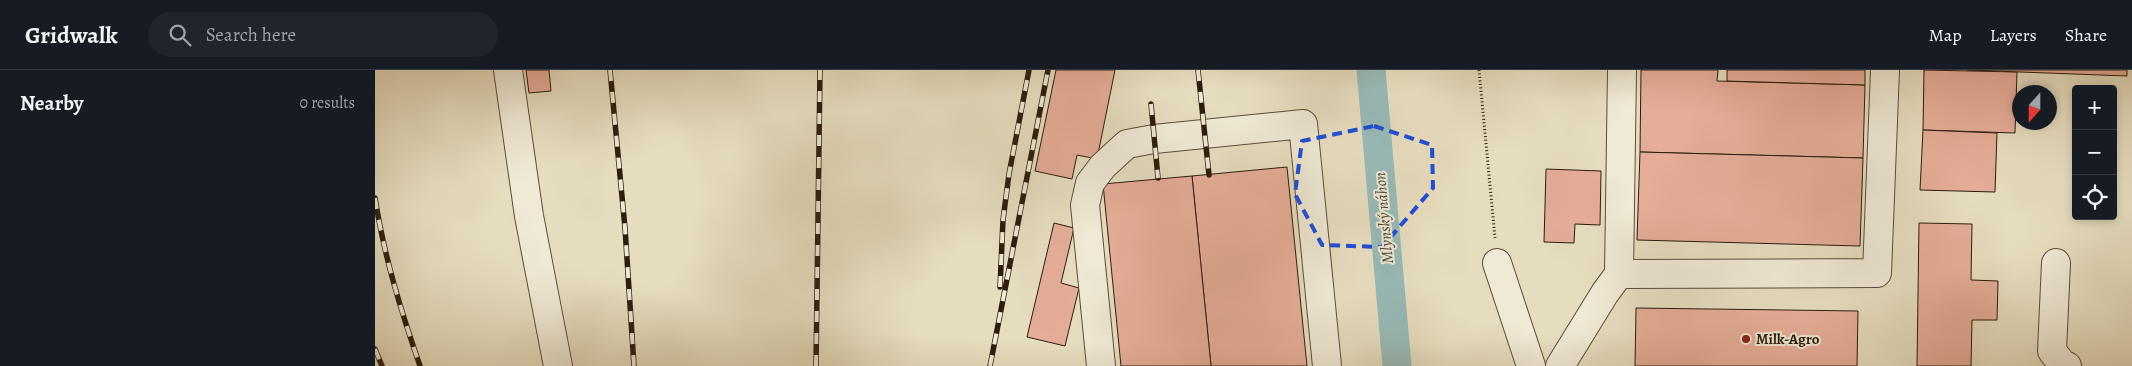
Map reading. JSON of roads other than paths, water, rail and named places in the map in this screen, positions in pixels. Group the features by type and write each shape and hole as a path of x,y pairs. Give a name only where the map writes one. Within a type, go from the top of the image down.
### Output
{"lane":[{"path":"508,70 529,216 558,366"},
{"path":"1560,366 1605,293 1619,274 1622,70"},
{"path":"1619,274 1877,273 1885,70"},
{"path":"1101,366 1085,206 1091,183 1103,166 1127,144 1154,139 1303,124 1327,366"},
{"path":"1497,263 1531,366"},
{"path":"2056,264 2052,351 2063,365 2067,366"}],"waterway":[{"name":"Mlynský náhon","path":"1371,70 1397,366"}],"railway":[{"path":"610,70 625,228 634,366"},
{"path":"816,366 820,70"},
{"path":"1000,287 1003,220 1009,174 1029,70"},
{"path":"990,366 1048,70"},
{"path":"1198,70 1209,175"},
{"path":"1151,104 1158,178"},
{"path":"375,198 383,241 394,283 420,366"},
{"path":"375,349 382,366"}],"place":[{"name":"Milk-Agro","path":"1746,339"}]}
